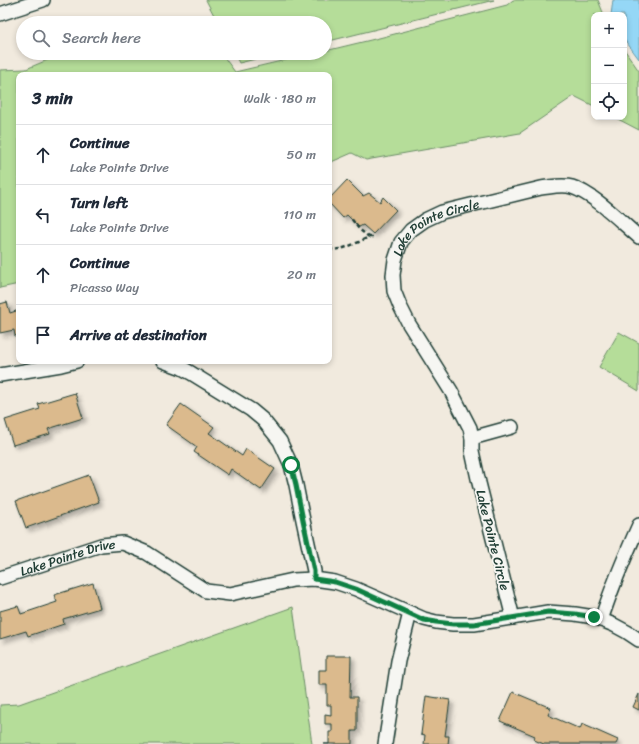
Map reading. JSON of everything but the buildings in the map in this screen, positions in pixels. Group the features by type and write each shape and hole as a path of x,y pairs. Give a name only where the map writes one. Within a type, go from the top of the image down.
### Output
{"street":[{"path":"0,14 43,0"},
{"name":"Lake Pointe Circle","path":"513,618 479,483 472,451 470,428 400,306 394,291 393,275 395,260 401,242 411,230 424,220 442,212 541,188 557,186 571,187 582,192 598,202 639,237"},
{"path":"0,375 65,364"},
{"path":"171,364 182,368 251,410 263,420 280,441 291,465 296,485 314,571 314,579"},
{"path":"472,438 512,427"},
{"path":"601,620 626,553 639,525"},
{"name":"Lake Pointe Drive","path":"0,578 101,545 123,543 147,553 206,591 215,593 230,594 293,580 314,579 335,582 356,589 424,620 453,624 474,624 548,612 575,614 594,617 627,632 639,640"},
{"path":"385,744 398,661 410,613"}],"path":[{"path":"350,218 369,238"},
{"path":"332,250 376,237"}],"green space":[{"path":"206,0 494,0 332,40 332,16 214,16"},
{"path":"513,0 598,0 603,12 591,12 591,104 574,96 520,133 366,160 352,153 332,162 332,72 235,72 286,60 332,60 332,49 507,5"},
{"path":"627,53 639,71 639,130 620,120 627,120"},
{"path":"47,60 226,60 235,72 16,72 16,285 0,288 0,70 26,69"},
{"path":"238,60 252,60 239,63"},
{"path":"619,332 639,343 639,391 599,367"},
{"path":"293,607 312,744 0,744 0,705 19,704"}],"water":[{"path":"613,0 639,0 639,59 627,43 627,12 611,12"}],"route":[{"path":"291,465 314,571 314,579 335,582 356,589 424,620 436,622 474,624 548,612 594,617"}]}
